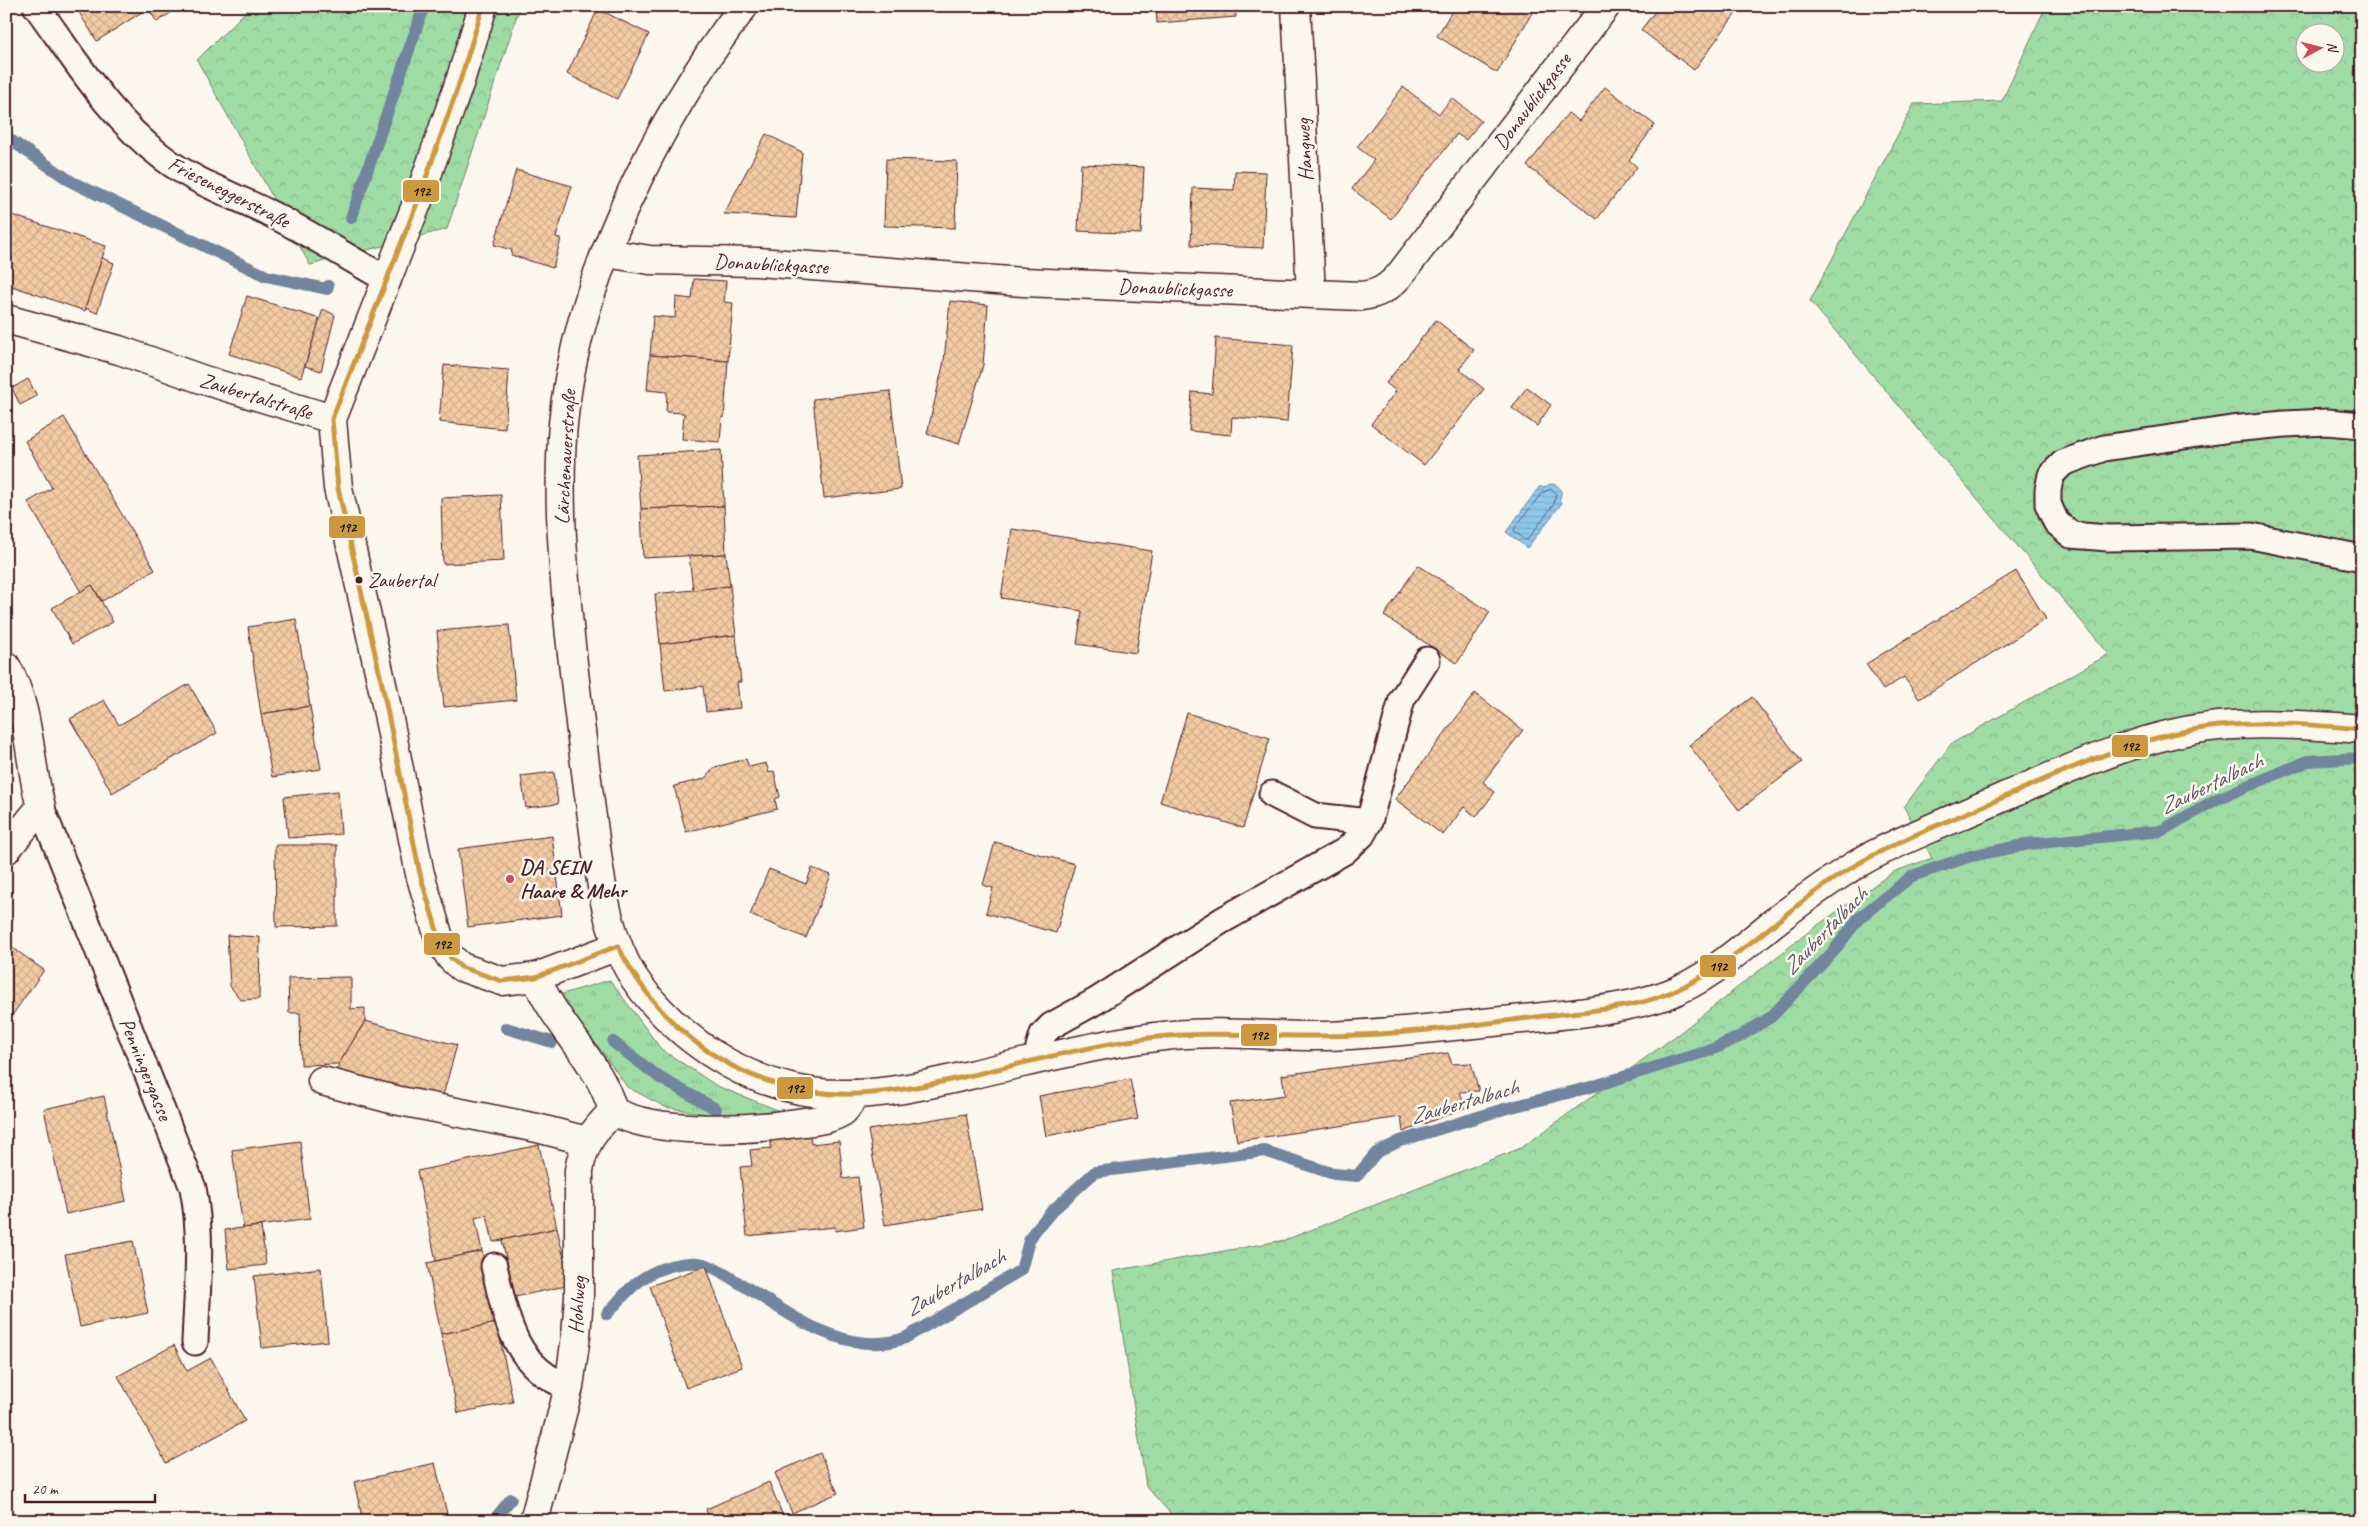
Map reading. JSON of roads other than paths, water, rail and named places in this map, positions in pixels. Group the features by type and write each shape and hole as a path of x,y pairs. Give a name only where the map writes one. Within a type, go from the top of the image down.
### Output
{"street":[{"path":"332,419 388,280 454,99 483,6"},
{"name":"Lärchenauerstraße","path":"618,946 610,922 598,859 580,735 561,532 560,490 564,419 571,368 585,310 606,253 631,196 689,87 744,6"},
{"name":"Hangweg","path":"1296,6 1311,294"},
{"name":"Donaublickgasse","path":"606,253 650,260 767,262 1023,282 1360,296 1376,294 1390,286 1606,6"},
{"name":"Zaubertalstraße","path":"6,319 119,350 204,380 332,419 338,488 383,689 420,874 440,941 456,962 474,973 502,981 536,977 618,946"},
{"path":"6,666 15,681 23,704 35,786 40,807 6,850"},
{"path":"618,946 634,977 656,1006 690,1038 711,1053 757,1076 811,1092 855,1094 916,1087 1042,1058 1176,1035 1327,1036 1532,1018 1646,1000 1668,994 1713,970 1799,904 1841,874 1871,856 2074,767 2121,749 2158,738 2217,726 2300,725 2362,729"},
{"path":"536,977 548,1004 597,1074 613,1111 636,1120 695,1128 759,1128 831,1117 844,1110 855,1094"},
{"path":"322,1082 395,1100 537,1128 587,1141"},
{"name":"Hohlweg","path":"534,1521 569,1387 579,1297 579,1170 582,1152 587,1141 613,1111"}],"lane":[{"name":"Frieseneggerstraße","path":"36,6 108,104 161,157 180,170 216,189 298,227 388,280"},
{"path":"2362,425 2327,422 2285,424 2230,429 2104,448 2063,463 2051,475 2048,504 2056,522 2071,535 2108,538 2251,536 2362,558"},
{"path":"1042,1058 1039,1047 1043,1034 1051,1026 1096,1001 1221,921 1345,851 1362,835 1369,822 1402,699 1427,660"},
{"path":"1272,794 1315,816 1369,822"},
{"name":"Penningergasse","path":"40,807 193,1188 199,1216 195,1342"},
{"path":"494,1266 505,1312 515,1342 536,1369 569,1387"}],"water":[{"path":"1550,484 1559,487 1561,494 1559,500 1562,503 1527,548 1506,532 1540,486 1543,488"}],"waterway":[{"path":"351,218 424,6"},
{"path":"6,137 72,182 266,276 327,289 328,286"},
{"name":"Zaubertalbach","path":"607,1314 630,1289 651,1273 673,1265 697,1263 704,1264 723,1273 798,1319 840,1338 861,1342 883,1343 905,1338 1021,1270 1029,1241 1034,1232 1052,1211 1095,1172 1265,1151 1334,1174 1357,1176 1376,1153 1400,1141 1504,1109 1591,1087 1711,1050 1739,1037 1771,1017 1833,952 1859,918 1912,876 1971,856 2029,844 2161,831 2217,799 2308,761 2362,758"},
{"path":"506,1028 552,1042"},
{"path":"613,1042 660,1078 716,1109"},
{"name":"Zaubertalbach","path":"493,1521 511,1499"}],"place":[{"name":"Zaubertal","path":"359,580"},
{"name":"DA SEIN Haare & Mehr","path":"510,879"}]}
